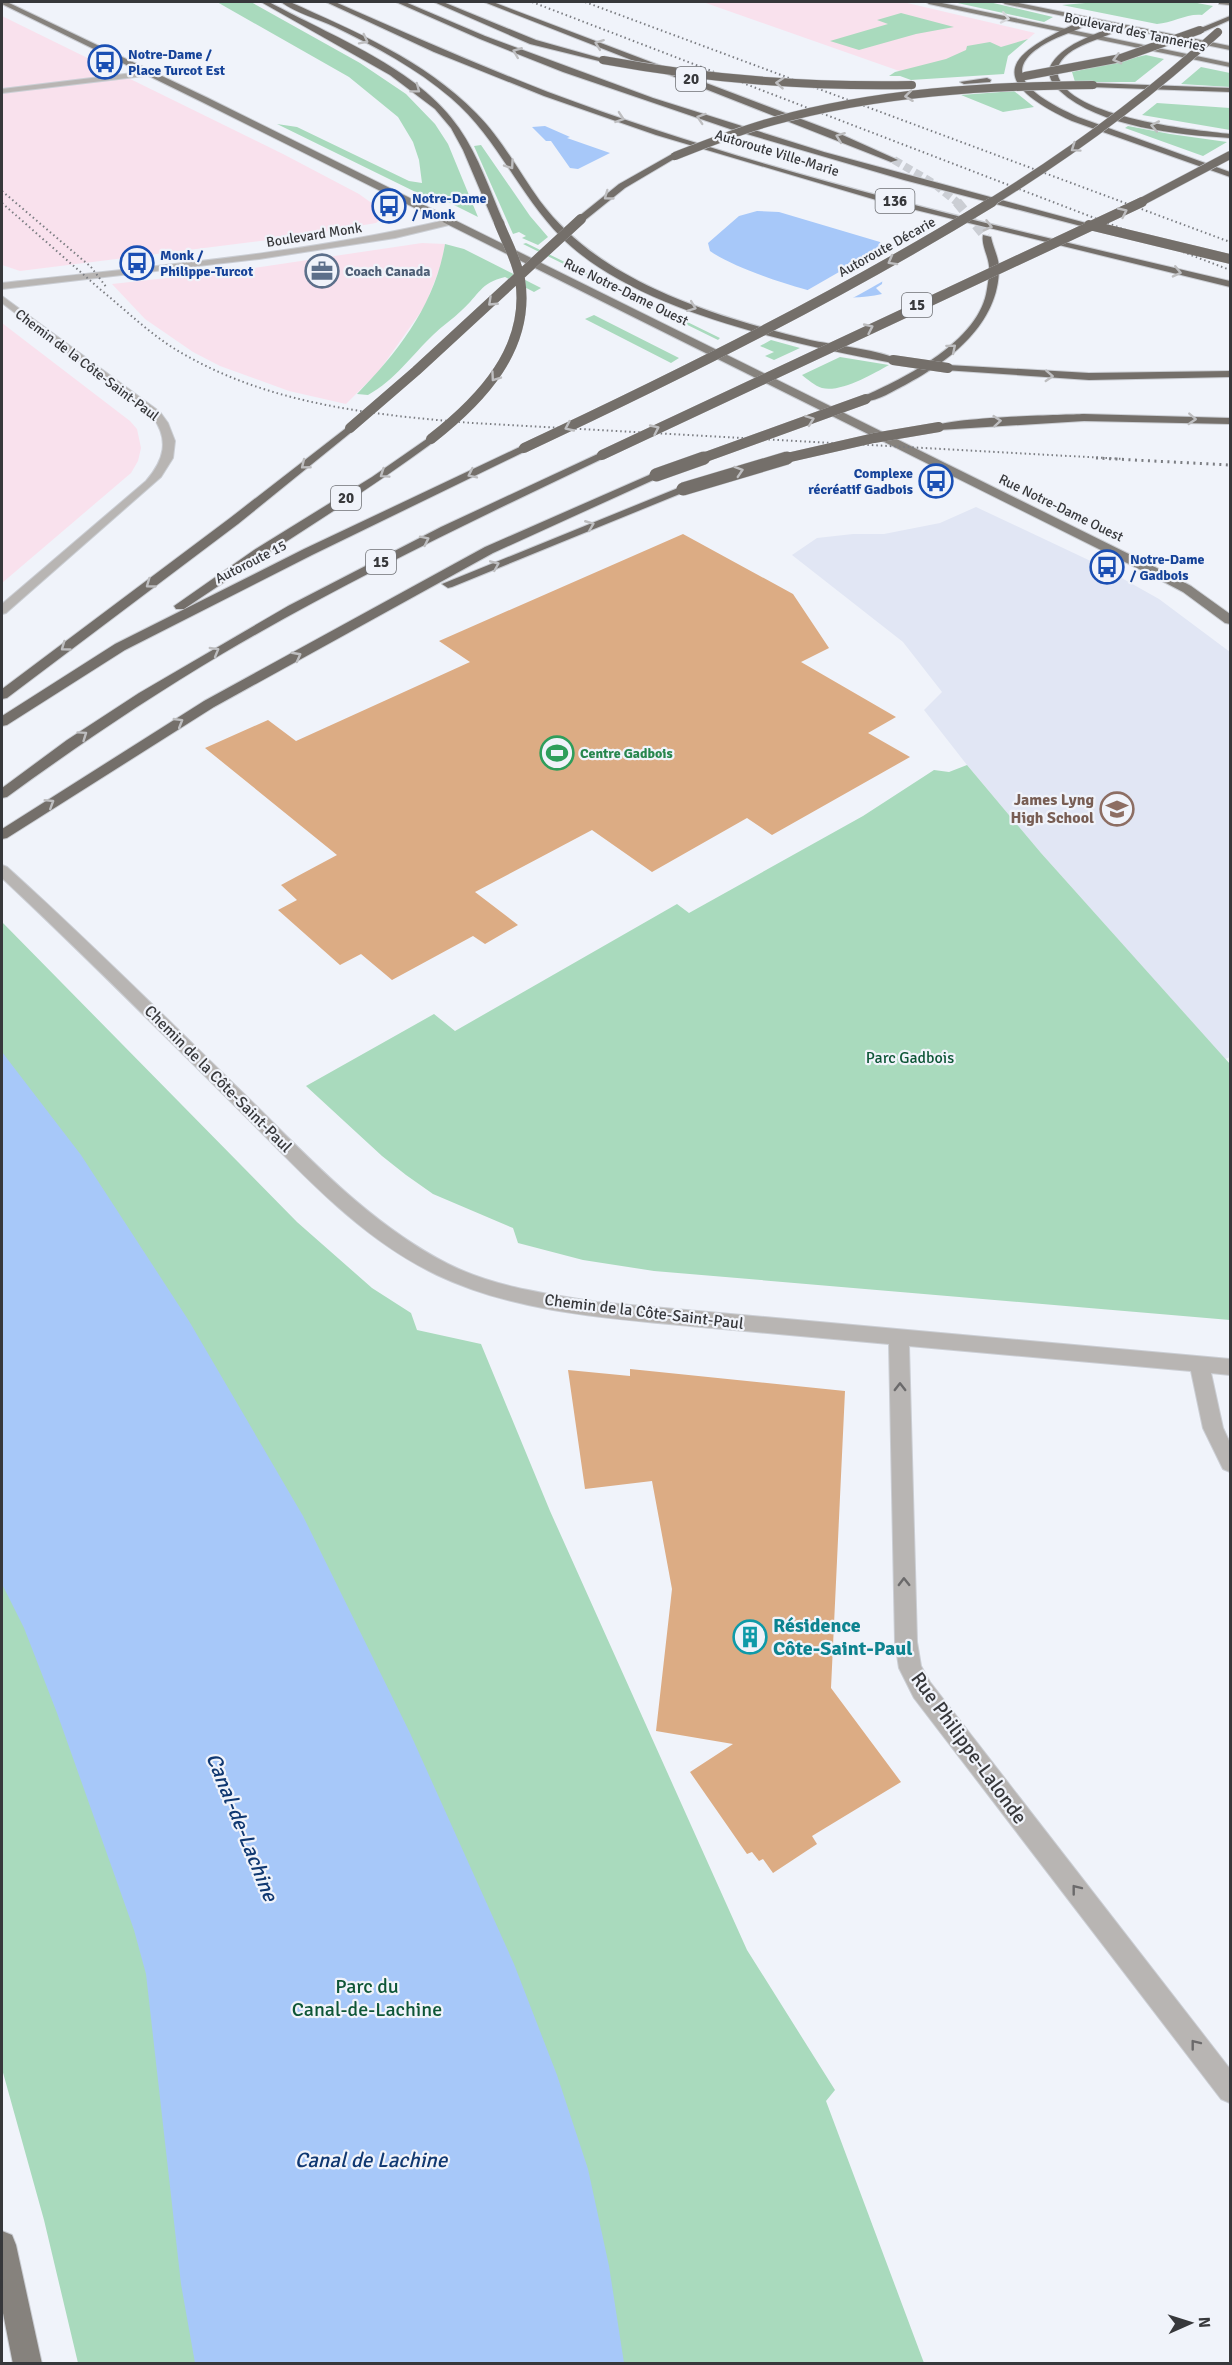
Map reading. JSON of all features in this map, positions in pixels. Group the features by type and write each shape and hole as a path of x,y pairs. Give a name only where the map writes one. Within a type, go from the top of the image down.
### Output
{"highway":[{"name":"20","path":"120,647 258,553 376,479 461,416 493,380 508,355 518,328 521,303 520,278 469,153 454,127 437,107 387,70 265,2"},
{"path":"285,2 389,53 445,89 485,128 556,227 583,251 600,262 664,296 716,316 801,341 892,360 948,368 1029,375 1115,378 1230,374"},
{"name":"Autoroute Ville-Marie","path":"330,2 403,35 521,83 729,153 1001,230 1230,284"},
{"name":"Autoroute Ville-Marie","path":"400,2 536,59 702,118 872,170 1230,259"},
{"path":"438,2 533,42 603,60 685,74 779,83 868,86 964,82 1050,72 1107,61 1155,47 1230,19"},
{"name":"20","path":"488,2 825,131 894,160"},
{"name":"Autoroute Décarie","path":"524,448 687,371 779,324 972,215 1053,164 1125,112 1188,61 1230,19"},
{"path":"1091,20 1032,49 1020,63 1019,79 1033,96 1075,119 1230,174"},
{"path":"1122,26 1070,51 1054,64 1054,78 1068,94 1095,109 1131,120 1170,129 1230,136"},
{"path":"2,695 234,521 350,428 416,371 581,219 622,186 675,156 711,141 762,125 859,103 984,88 1093,84 1230,90"},
{"name":"15","path":"2,794 106,719 192,665 297,604 602,454 924,302 1122,212 1230,155"},
{"path":"2,835 209,704 489,550 656,475 866,399 925,369 951,350 970,331 984,311 992,292 994,263 986,237"},
{"path":"363,620 683,489 814,449 939,427 1071,417 1145,417 1230,421"},
{"name":"Autoroute 15","path":"2,722 120,647 308,552 524,448"}],"main road":[{"name":"Rue Notre-Dame Ouest","path":"2,2 1149,569 1187,589 1230,620"},
{"name":"Boulevard des Tanneries","path":"929,2 1230,65"},
{"name":"Boulevard des Tanneries","path":"1005,2 1230,48"},
{"path":"1222,2 1230,3"},
{"path":"2,2245 28,2364"}],"street":[{"path":"2,91 149,73"},
{"name":"Boulevard Monk","path":"2,286 284,253 394,236 450,222"},
{"name":"Chemin de la Côte-Saint-Paul","path":"2,299 156,414 166,427 170,443 166,461 150,483 2,610"},
{"name":"Chemin de la Côte-Saint-Paul","path":"2,870 73,935 335,1195 387,1237 444,1269 507,1293 597,1310 1230,1367"},
{"name":"Rue Philippe-Lalonde","path":"899,1338 906,1642 910,1668 922,1690 1230,2090"},
{"path":"1199,1364 1213,1428 1230,1462"}],"shaded area":[{"path":"703,2 903,2 1035,33 1028,39 1011,45 905,73"},
{"path":"2,16 283,154 359,194 387,214 376,223 293,237 20,271 2,265"},
{"path":"422,243 445,244 441,265 425,306 379,371 346,404 289,391 220,366 193,352 145,319 112,284 240,270"},
{"path":"2,323 130,421 137,429 141,448 138,461 131,473 2,583"},
{"name":"James Lyng High School","path":"976,507 1097,564 1091,567 1107,574 1111,572 1159,599 1230,652 1230,1057 1225,1059 1041,853 967,765 924,710 942,692 903,642 792,555 817,538 853,534 884,534 940,523"}],"green space":[{"path":"217,2 251,2 360,63 406,94 435,124 448,144 478,217 448,202 440,204 277,124 297,127 409,181 422,183 419,160 413,142 398,117 349,77"},
{"path":"953,2 989,2 1053,17 1044,22"},
{"path":"1097,2 1192,2 1213,6 1202,15 1191,15 1157,24 1062,5"},
{"path":"901,13 954,27 916,34 859,50 830,41 888,24 877,20"},
{"path":"1028,39 1008,56 1004,74 911,80 900,76 889,76 895,72 946,59 966,50 967,46 990,42 1001,47"},
{"path":"1146,55 1164,59 1135,82 1075,82 1072,72"},
{"path":"1201,67 1230,73 1230,87 1181,84"},
{"path":"1014,91 1034,107 1003,112 961,95"},
{"path":"1157,103 1230,108 1230,130 1142,115"},
{"path":"1128,126 1227,142 1203,156 1125,128"},
{"path":"481,145 530,216 548,237 538,245 522,238 526,236 519,232 513,234 474,146"},
{"path":"526,243 720,338 718,340 523,244"},
{"path":"445,244 464,249 541,288 534,292 505,277 490,283 378,389 368,395 357,394 387,361 413,325 433,287"},
{"path":"594,315 679,358 671,363 585,319"},
{"path":"771,340 800,348 774,360 765,356 774,352 760,346"},
{"path":"840,357 889,365 856,382 838,388 822,388 802,375"},
{"name":"Parc Gadbois","path":"967,765 1041,853 1230,1064 1230,1320 654,1271 583,1260 518,1243 513,1228 433,1194 382,1156 306,1086 434,1014 455,1031 677,904 689,913 863,816 934,770 949,772"},
{"name":"Parc du Canal-de-Lachine","path":"2,922 297,1222 372,1288 411,1313 417,1330 481,1344 550,1511 747,1950 835,2090 826,2101 924,2363 78,2363 44,2220 2,2069"}],"water":[{"path":"545,126 570,137 567,138 610,153 578,169 570,168 551,141 546,141 532,127"},
{"path":"757,211 779,212 880,242 885,255 882,284 876,288 882,294 846,297 811,291 754,273 710,251 708,243 739,216"},
{"name":"Canal de Lachine","path":"2,1052 81,1155 189,1321 303,1516 410,1733 514,1964 557,2075 588,2169 609,2266 624,2363 195,2363 181,2284 146,1974 134,1930 57,1713 24,1628 2,1584"}],"pier":[{"path":"886,245 888,255 885,280 849,300 806,291"}],"building":[{"name":"Centre Gadbois","path":"683,534 793,594 829,648 801,662 896,717 868,733 910,757 772,835 747,818 652,872 592,830 475,892 518,925 485,944 473,936 392,980 361,954 340,965 278,910 297,900 281,885 337,855 205,748 268,720 296,741 470,662 439,641"},
{"name":"Résidence Côte-Saint-Paul","path":"630,1369 845,1391 831,1688 901,1782 812,1836 817,1844 773,1873 763,1859 759,1861 752,1852 747,1854 690,1772 733,1744 656,1731 672,1589 652,1481 585,1489 568,1370 630,1376"}],"tunnel":[{"path":"894,160 933,183 957,203"},
{"path":"957,203 986,237"}],"railway":[{"path":"532,2 1230,270"},
{"path":"585,2 1230,242"},
{"path":"2,191 91,267 107,288"},
{"path":"2,203 132,317 175,349 220,373 290,397 362,411 472,423 1123,459"},
{"path":"1096,458 1230,465"}],"place":[{"name":"Notre-Dame / Place Turcot Est","path":"105,62"},
{"name":"Notre-Dame / Monk","path":"389,206"},
{"name":"Monk / Philippe-Turcot","path":"137,263"},
{"name":"Coach Canada","path":"322,271"},
{"name":"Complexe récréatif Gadbois","path":"936,481"},
{"name":"Notre-Dame / Gadbois","path":"1107,567"},
{"name":"Centre Gadbois","path":"557,753"},
{"name":"James Lyng High School","path":"1117,809"},
{"name":"Résidence Côte-Saint-Paul","path":"750,1637"}],"water label":[{"name":"Canal-de-Lachine","path":"242,1827"}]}
